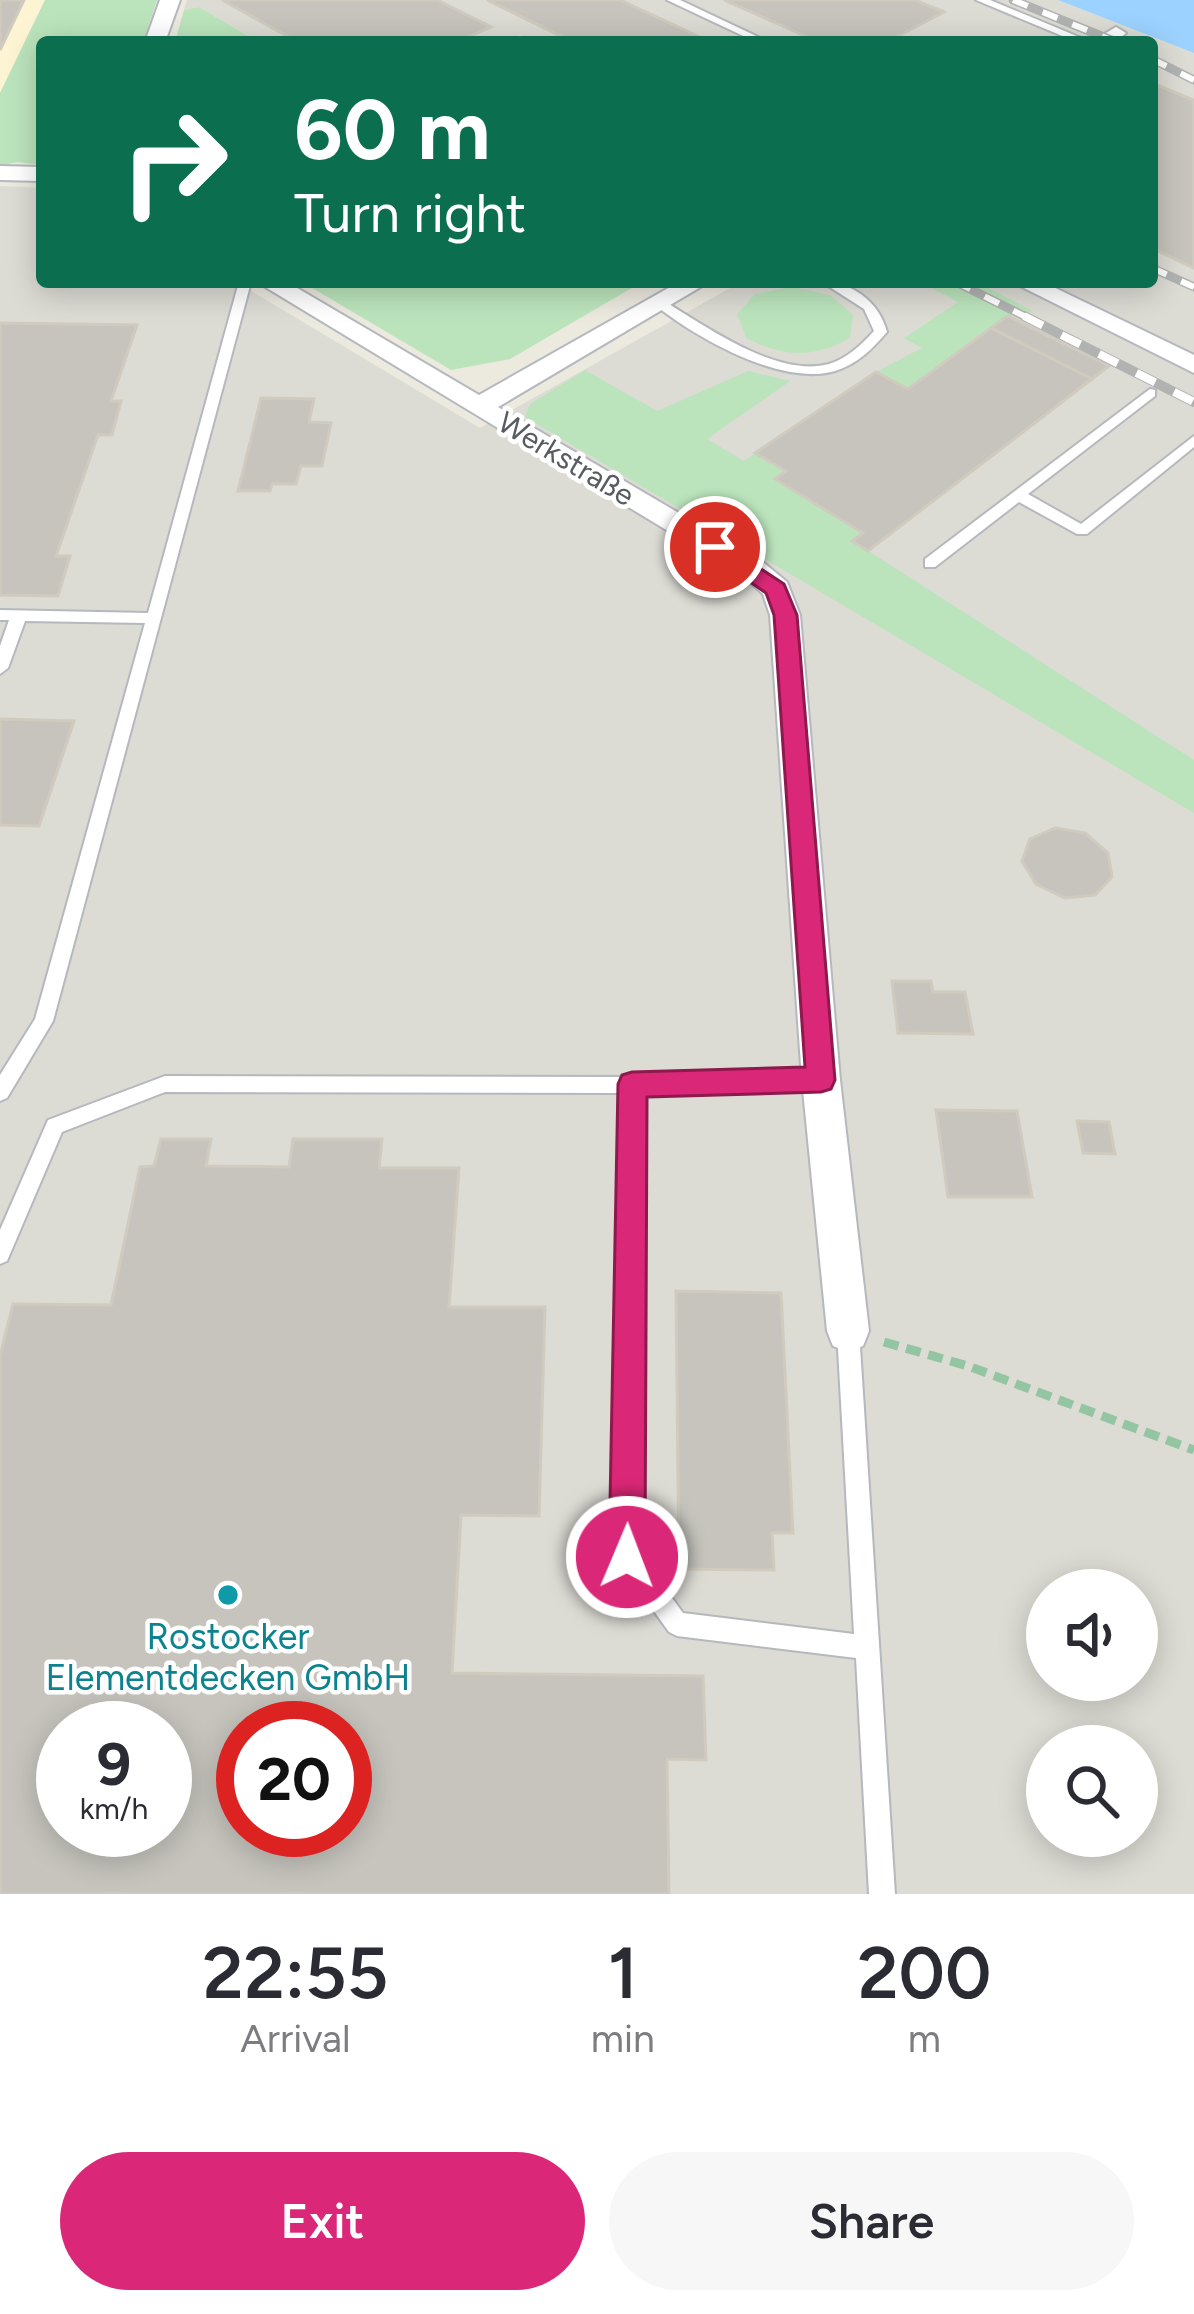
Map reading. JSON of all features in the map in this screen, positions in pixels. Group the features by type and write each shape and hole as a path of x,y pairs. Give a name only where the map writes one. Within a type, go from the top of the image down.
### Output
{"street":[{"path":"157,36 170,0"},
{"path":"0,173 36,174"},
{"name":"Werkstraße","path":"279,288 754,570 776,589 785,615 821,1080 848,1331"},
{"path":"478,406 687,288"},
{"path":"1036,288 1194,365"}],"lane":[{"path":"672,0 751,36"},
{"path":"981,0 1071,36"},
{"path":"0,1092 44,1021 243,288"},
{"path":"660,304 762,362 790,370 814,370 853,359 869,349 881,332 878,316 866,301 840,288"},
{"path":"929,563 1150,393"},
{"path":"1018,495 1082,531 1194,440"},
{"path":"0,615 153,618"},
{"path":"0,668 19,615"},
{"path":"0,1254 55,1126 165,1084 821,1080"},
{"path":"632,1084 627,1557 676,1624 864,1647"},
{"path":"848,1331 882,1894"}],"path":[{"path":"848,1331 968,1366 1194,1450"}],"shaded area":[{"path":"0,0 45,0 0,93"},
{"path":"187,0 1058,0 1150,36 520,35 250,36 199,7 184,10"},
{"path":"1158,39 1194,53 1194,1894 0,1894 0,186 36,188 36,288 246,288 480,428 730,288 1158,288"}],"green space":[{"path":"45,0 157,0 145,36 36,36 36,164 0,166 0,93"},
{"path":"199,7 249,36 177,36 184,10"},
{"path":"312,288 632,288 510,359 451,370"},
{"path":"797,288 830,295 853,315 850,338 823,350 798,353 746,338 737,314 755,294"},
{"path":"932,288 988,288 1033,311 1008,316 908,389 876,372 922,348 904,338 958,302"},
{"path":"585,370 657,411 748,371 790,381 707,439 744,461 755,453 786,471 776,480 863,533 853,541 1194,760 1194,813 525,417 530,404"}],"water":[{"path":"1058,0 1194,0 1194,53"}],"building":[{"path":"0,0 24,0 0,50"},
{"path":"222,0 437,0 491,27 470,36 287,36"},
{"path":"487,0 620,0 698,36 561,36"},
{"path":"724,0 915,0 944,12 898,36 805,36"},
{"path":"1158,85 1194,100 1194,268 1158,251"},
{"path":"1008,316 1109,366 1092,379 991,328"},
{"path":"0,323 137,325 111,401 121,401 112,435 98,435 56,556 70,556 58,596 0,595"},
{"path":"991,328 1092,379 868,551 852,541 863,533 775,479 786,471 755,453 876,372 908,389"},
{"path":"261,398 314,399 309,422 331,423 322,466 301,466 296,484 272,484 270,491 238,491"},
{"path":"0,719 74,721 39,826 0,825"},
{"path":"1055,828 1085,833 1108,853 1112,877 1095,895 1065,898 1036,884 1022,861 1030,839"},
{"path":"892,981 931,981 933,992 965,992 973,1034 898,1033"},
{"path":"936,1110 1017,1111 1032,1197 948,1197"},
{"path":"1077,1121 1109,1122 1115,1154 1083,1153"},
{"name":"Rostocker Elementdecken GmbH","path":"161,1139 211,1139 206,1166 289,1167 293,1139 382,1139 379,1168 459,1168 449,1307 545,1307 539,1516 461,1515 452,1673 703,1676 706,1760 667,1759 669,1894 0,1894 0,1356 13,1304 111,1305 140,1167 154,1166"},
{"path":"676,1291 781,1293 793,1533 772,1533 774,1570 679,1569"}],"railway":[{"path":"1013,0 1101,36"},
{"path":"1158,62 1194,80"},
{"path":"1158,271 1194,287"},
{"path":"968,288 1024,316"},
{"path":"1024,316 1030,319"},
{"path":"1024,316 1194,402"}],"place":[{"name":"Rostocker Elementdecken GmbH","path":"228,1595"}],"route":[{"path":"627,1557 632,1084 821,1080 785,615 776,589 715,547"}]}
